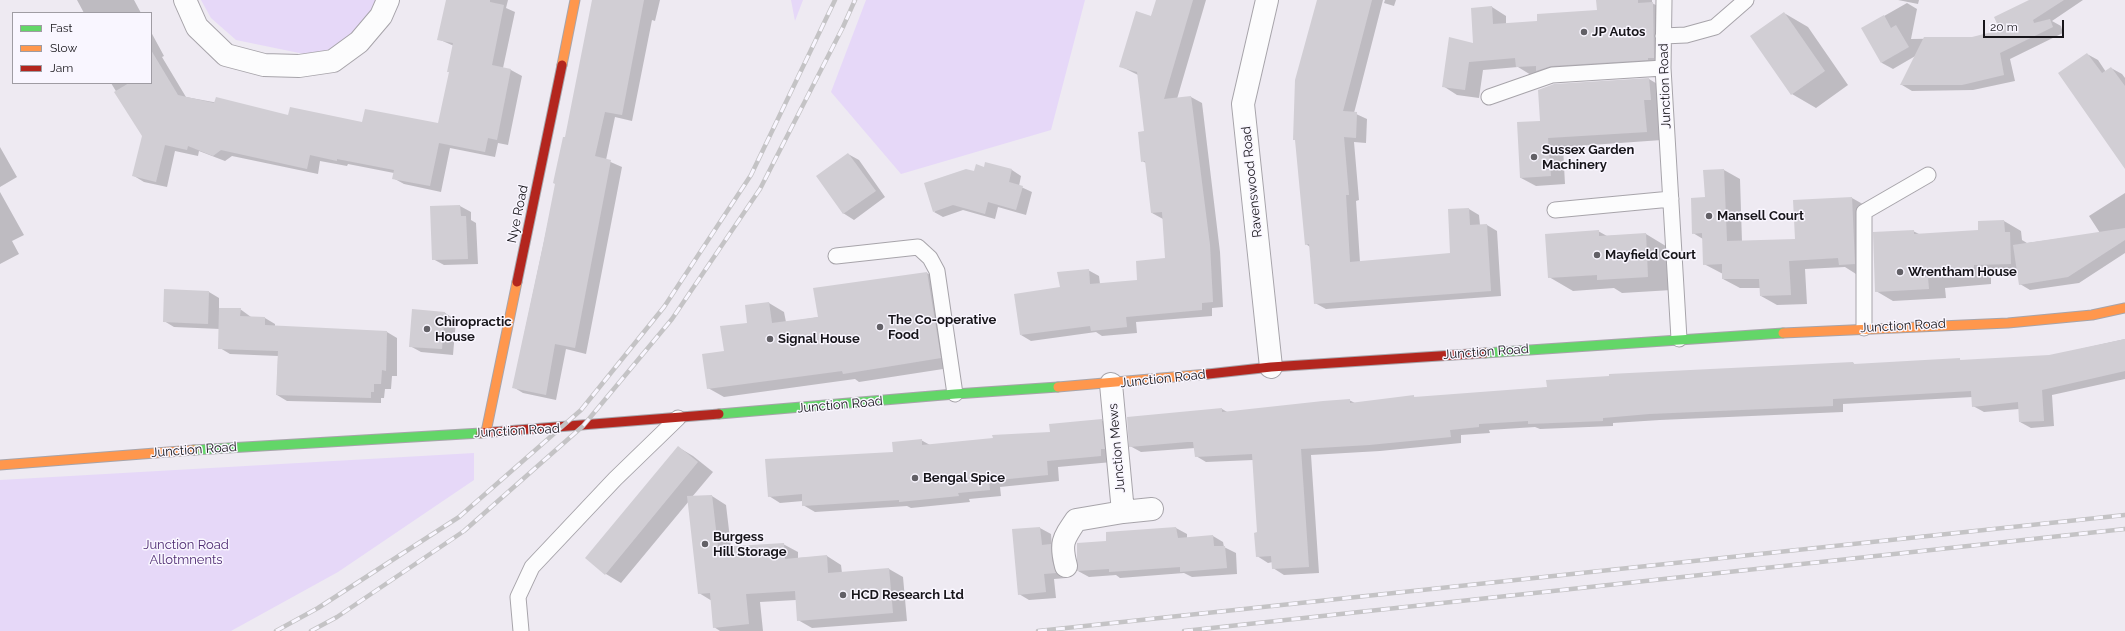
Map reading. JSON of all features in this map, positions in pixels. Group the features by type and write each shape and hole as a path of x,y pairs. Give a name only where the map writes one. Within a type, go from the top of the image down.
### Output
{"street":[{"path":"185,0 197,27 226,55 264,65 299,66 332,61 359,42 381,16 388,0"},
{"name":"Nye Road","path":"486,432 575,0"},
{"name":"Ravenswood Road","path":"1267,0 1243,104 1271,367"},
{"name":"Junction Road","path":"0,465 186,450 561,428 955,394 1111,384 1271,367 1679,339 1864,328 2050,320 2092,315 2125,308"},
{"name":"Junction Mews","path":"1111,384 1123,512"},
{"name":"Junction Mews","path":"1066,566 1063,554 1063,539 1076,520 1152,509"}],"lane":[{"name":"Junction Road","path":"1664,0 1663,68 1679,339"},
{"path":"1663,36 1686,35 1715,27 1746,0"},
{"path":"1489,97 1552,75 1663,68"},
{"path":"1864,328 1864,212 1928,175"},
{"path":"1555,210 1671,199"},
{"path":"836,256 918,247 930,258 937,271 955,394"},
{"path":"521,631 518,597 532,567 615,479 678,418"}],"green space":[{"path":"201,0 377,0 375,8 353,34 329,50 304,54 236,40 211,18"},
{"path":"791,0 803,0 795,21"},
{"path":"866,0 1085,0 1051,130 901,174 831,92"},
{"name":"Junction Road Allotmnents","path":"474,453 474,480 338,572 231,631 0,631 0,480"}],"building":[{"path":"446,0 490,0 490,2 504,5 492,65 511,69 497,140 488,138 485,152 439,143 430,186 392,179 394,170 337,159 337,161 310,155 307,169 221,150 213,156 188,146 187,150 165,145 156,182 132,176 142,136 114,92 127,84 152,84 152,52 178,95 214,103 216,97 288,115 290,107 362,122 365,109 438,123 449,72 447,72 453,43 437,40"},
{"path":"592,0 644,0 622,115 605,112 595,156 611,160 575,348 555,344 546,395 512,388 543,245 555,184 553,183 563,137 565,137"},
{"path":"1156,0 1193,0 1164,99 1191,96 1210,245 1213,302 1202,303 1202,310 1126,317 1127,327 1091,331 1090,326 1020,335 1014,294 1060,287 1057,272 1089,269 1090,284 1137,280 1136,261 1165,258 1162,212 1151,213 1145,161 1141,162 1138,132 1144,131 1137,72 1119,67 1136,11 1151,16"},
{"path":"1317,0 1372,0 1343,111 1357,112 1356,138 1344,137 1349,195 1346,195 1350,262 1450,253 1448,209 1469,208 1470,225 1487,224 1491,291 1314,304 1309,244 1305,245 1295,140 1293,140 1295,80"},
{"name":"JP Autos","path":"1596,0 1638,0 1638,3 1653,2 1654,58 1648,58 1648,60 1551,66 1536,71 1536,66 1516,67 1515,58 1469,62 1465,90 1442,87 1449,37 1473,43 1471,8 1492,6 1493,24 1537,21 1537,14 1597,10"},
{"path":"2029,0 2064,0 2033,20 2034,23 2050,19 2053,27 2000,53 2004,75 1962,85 1900,85 1924,37 1972,37 2000,30 1994,17"},
{"path":"1784,12 1825,71 1791,95 1750,36"},
{"path":"1884,15 1891,28 1896,25 1909,47 1881,63 1861,28"},
{"path":"2087,53 2102,73 2111,67 2125,86 2125,169 2058,73"},
{"path":"1649,78 1651,100 1644,100 1647,132 1548,138 1551,176 1520,178 1517,122 1540,121 1538,90 1554,84"},
{"path":"848,153 876,191 843,214 816,176"},
{"path":"985,162 1012,169 1009,182 1023,186 1016,210 988,202 985,214 953,205 933,212 924,183 966,169 974,171 976,164 984,167"},
{"path":"1724,169 1727,241 1795,239 1793,200 1852,197 1855,264 1839,265 1838,258 1789,261 1791,295 1760,296 1759,279 1722,279 1722,264 1703,265 1702,233 1692,234 1691,198 1705,197 1703,170"},
{"path":"460,205 461,216 466,216 468,259 432,260 430,206"},
{"path":"2004,220 2005,232 2010,232 2011,264 1974,265 1974,275 1928,278 1929,289 1875,292 1873,232 1914,230 1914,234 1978,230 1978,221"},
{"path":"2125,228 2125,240 2068,277 2019,285 2013,245"},
{"name":"Mayfield Court","path":"1599,230 1599,236 1646,233 1648,277 1597,280 1597,275 1548,278 1545,234"},
{"path":"927,272 941,358 843,374 842,371 707,389 702,354 724,351 720,326 747,323 745,305 769,302 772,323 818,317 813,288"},
{"path":"164,289 209,291 208,324 163,322"},
{"path":"219,308 241,308 240,316 265,317 265,325 387,331 386,371 382,370 381,384 374,384 374,392 371,392 371,398 276,395 278,351 218,349"},
{"name":"Chiropractic House","path":"412,309 445,312 442,349 409,347"},
{"path":"2125,339 2125,371 2042,390 2044,421 2019,422 2018,402 1972,407 1971,391 1833,399 1833,406 1649,414 1603,418 1603,421 1528,424 1528,421 1479,424 1479,427 1450,430 1451,437 1369,445 1301,449 1309,567 1272,569 1271,556 1256,557 1254,533 1257,532 1252,454 1195,457 1193,442 1129,447 1127,417 1222,408 1222,412 1323,401 1350,399 1350,403 1414,395 1414,397 1547,387 1546,380 1609,376 1609,374 1853,362 1854,364 2049,355"},
{"path":"1102,419 1105,449 1101,449 1101,456 1047,461 1048,475 989,481 990,490 958,493 959,496 899,502 899,500 802,506 802,494 768,497 765,459 893,452 892,442 922,439 922,445 993,438 992,435 1050,432 1049,424"},
{"path":"678,446 698,462 605,575 585,558"},
{"path":"712,495 718,547 784,543 785,559 827,555 828,573 889,568 893,613 797,621 795,591 746,594 749,624 713,628 710,593 698,594 687,496"},
{"path":"1040,527 1042,545 1051,544 1052,560 1056,573 1044,574 1046,592 1018,595 1012,529"},
{"path":"1176,527 1178,538 1213,535 1214,546 1225,546 1227,568 1180,572 1180,567 1109,572 1109,569 1077,571 1077,543 1106,541 1106,532"}],"railway":[{"path":"276,631 318,608 459,517 581,410 664,307 751,175 835,0"},
{"path":"311,631 337,617 464,531 583,426 672,319 760,189 843,27 855,0"},
{"path":"1038,631 2125,515"},
{"path":"1184,631 2125,529"}],"traffic: fast":[{"path":"1485,353 1783,333"},
{"path":"719,414 1058,387"},
{"path":"194,450 481,433"}],"traffic: slow":[{"path":"562,65 575,0"},
{"path":"486,432 517,282"},
{"path":"1783,333 2008,323 2092,315 2125,308"},
{"path":"1058,387 1208,374"},
{"path":"0,465 194,450"}],"traffic: jam":[{"path":"517,282 562,65"},
{"path":"1208,374 1271,367 1485,353"},
{"path":"481,433 719,414"}],"place":[{"name":"JP Autos","path":"1584,32"},
{"name":"Sussex Garden Machinery","path":"1534,157"},
{"name":"Mansell Court","path":"1709,216"},
{"name":"Mayfield Court","path":"1597,255"},
{"name":"Wrentham House","path":"1900,272"},
{"name":"The Co-operative Food","path":"880,327"},
{"name":"Chiropractic House","path":"427,329"},
{"name":"Signal House","path":"770,339"},
{"name":"Bengal Spice","path":"915,478"},
{"name":"Burgess Hill Storage","path":"705,544"},
{"name":"HCD Research Ltd","path":"843,595"}]}
